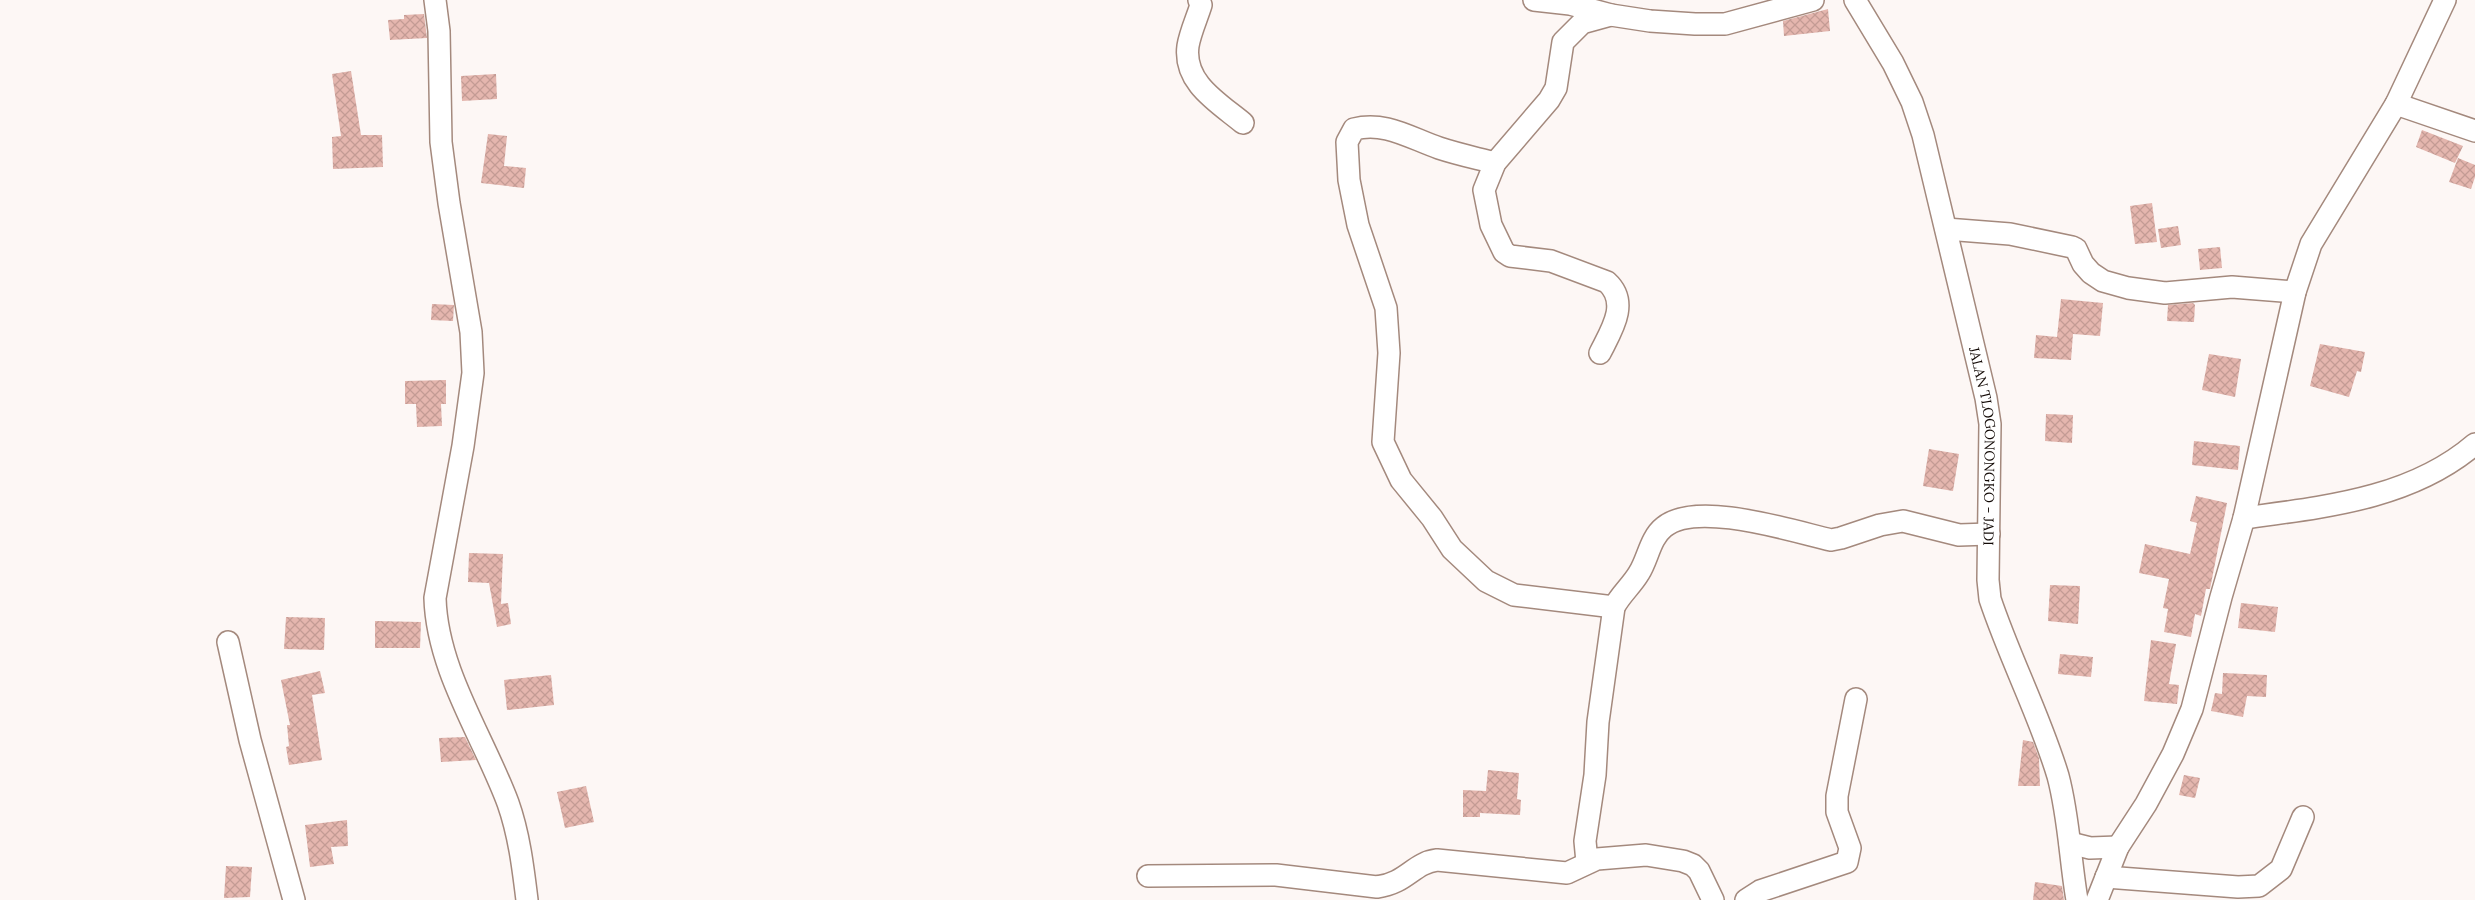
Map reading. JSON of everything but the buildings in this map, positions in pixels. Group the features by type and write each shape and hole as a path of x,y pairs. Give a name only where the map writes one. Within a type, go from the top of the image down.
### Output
{"street":[{"path":"435,0 439,31 442,142 449,203 471,332 473,373 463,446 435,598 436,622 446,659 508,802 516,828 528,900"},
{"path":"1199,0 1201,5 1188,47 1190,68 1199,88 1244,123"},
{"path":"1534,0 1570,4 1611,15 1650,21 1725,24 1813,0"},
{"name":"JALAN TLOGONONGKO - JADI","path":"1855,0 1893,63 1912,102 1923,135 1986,398 1990,424 1990,599 2047,745 2063,798 2077,900"},
{"path":"2097,900 2118,848 2173,754 2192,710 2221,597 2244,518 2295,292 2311,244 2396,104 2445,0"},
{"path":"1600,354 1617,320 1619,301 1614,288 1607,282 1551,261 1510,256 1504,252 1491,225 1484,190 1495,163 1549,100 1556,88 1563,42 1566,37 1582,23 1611,15"},
{"path":"2396,104 2475,131"},
{"path":"1495,163 1439,148 1394,130 1368,125 1354,129 1347,142 1349,180 1358,225 1386,308 1389,353 1383,442 1401,480 1432,518 1452,548 1486,581 1514,595 1614,607"},
{"path":"1946,229 2010,234 2076,248 2083,264 2091,273 2103,281 2128,288 2165,293 2222,287 2295,292"},
{"path":"2244,518 2330,507 2361,499 2414,482 2440,469 2475,444"},
{"path":"1588,862 1585,841 1595,775 1598,722 1614,607 1621,595 1639,574 1657,532 1666,525 1688,516 1709,515 1742,520 1831,540 1880,525 1903,522 1959,535 1989,534"},
{"path":"228,642 250,740 294,900"},
{"path":"1746,900 1760,891 1847,862 1850,848 1837,812 1838,796 1856,699"},
{"path":"2106,877 2238,887 2259,886 2281,869 2304,817"},
{"path":"2070,843 2090,848 2118,848"},
{"path":"1148,876 1276,875 1377,887 1391,885 1427,861 1437,860 1568,873 1597,859 1646,855 1683,861 1693,865 1699,871 1713,900"}]}
